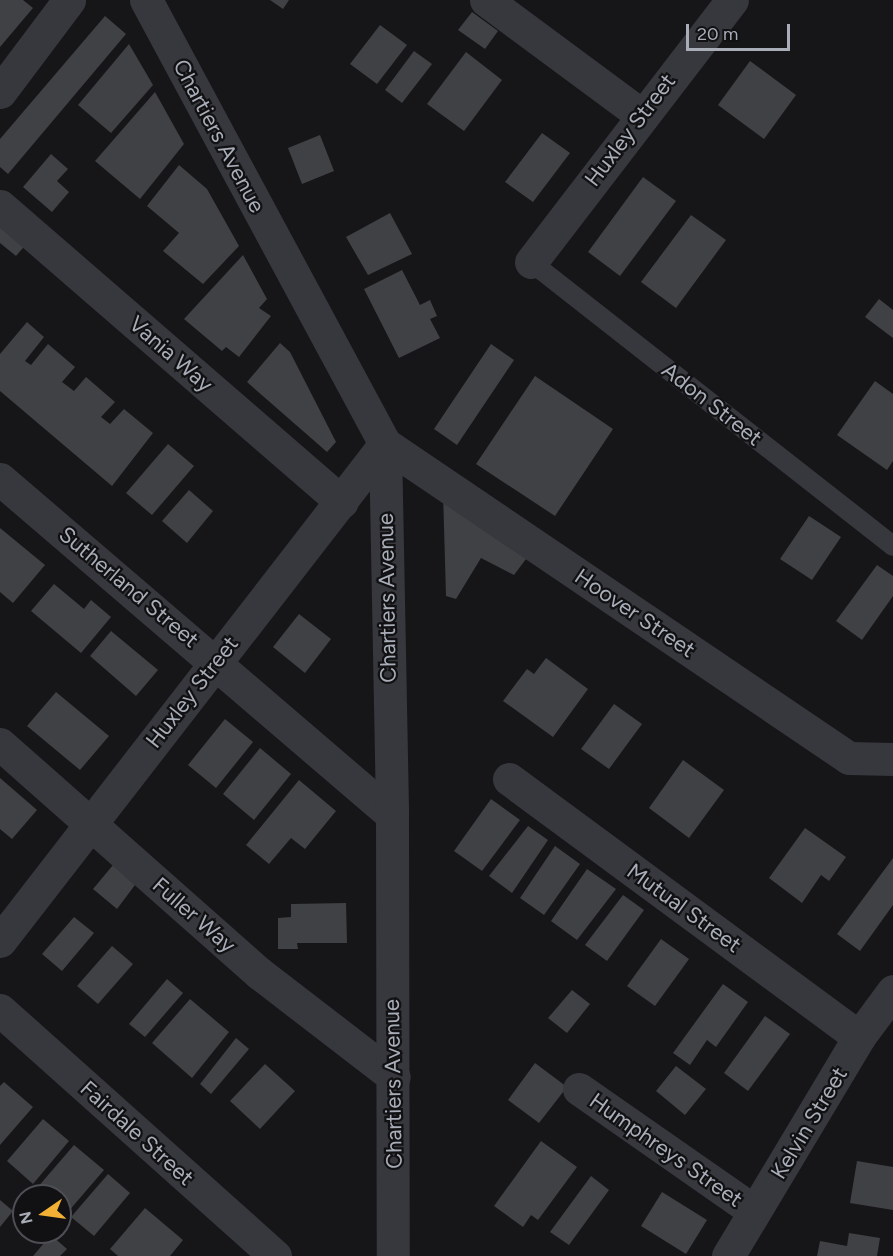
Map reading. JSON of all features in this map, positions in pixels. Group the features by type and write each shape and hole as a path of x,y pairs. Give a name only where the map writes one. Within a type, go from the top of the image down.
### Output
{"street":[{"name":"Chartiers Avenue","path":"146,0 385,444 392,816 389,934 394,1077 393,1256"},
{"path":"486,0 640,114"},
{"name":"Huxley Street","path":"531,262 640,114 732,0"},
{"path":"0,92 67,1"},
{"name":"Vania Way","path":"0,206 342,502"},
{"name":"Huxley Street","path":"0,941 385,444"},
{"name":"Hoover Street","path":"385,444 849,758 893,759"},
{"name":"Sutherland Street","path":"0,479 216,661 392,816"},
{"name":"Fuller Way","path":"0,744 267,980 394,1077"},
{"name":"Mutual Street","path":"509,779 859,1037"},
{"name":"Kelvin Street","path":"728,1256 754,1211 804,1135 859,1037 893,991"},
{"name":"Fairdale Street","path":"0,1010 274,1256"},
{"name":"Humphreys Street","path":"579,1089 754,1211"}],"lane":[{"name":"Adon Street","path":"531,262 893,546"}],"building":[{"path":"0,0 23,0 33,8 0,47"},
{"path":"270,0 289,0 283,9"},
{"path":"472,12 498,31 485,49 458,30"},
{"path":"105,16 126,34 8,174 0,167 0,139"},
{"path":"380,25 407,45 377,84 350,64"},
{"path":"129,44 153,85 111,133 78,105"},
{"path":"414,51 432,64 402,103 385,90"},
{"path":"466,52 502,80 464,131 427,104"},
{"path":"750,61 796,95 764,139 718,105"},
{"path":"155,92 184,144 140,199 95,161"},
{"path":"542,133 570,153 533,202 505,182"},
{"path":"320,135 334,171 302,184 288,148"},
{"path":"51,154 68,169 57,181 69,192 52,212 23,187"},
{"path":"179,165 207,189 239,246 203,284 163,251 179,233 147,206"},
{"path":"643,177 676,201 620,276 588,252"},
{"path":"390,213 412,254 368,275 346,237"},
{"path":"691,215 726,240 676,308 641,282"},
{"path":"0,218 29,241 16,256 0,243"},
{"path":"243,255 267,299 259,308 271,316 239,357 226,347 222,351 184,319"},
{"path":"402,270 420,305 430,300 437,316 430,319 440,338 399,358 364,289"},
{"path":"879,299 893,310 893,338 865,317"},
{"path":"27,322 44,337 25,361 31,365 48,344 75,367 62,382 74,391 86,377 115,402 101,417 110,424 124,409 153,433 112,486 0,391 0,354"},
{"path":"280,343 290,352 336,442 327,452 247,382"},
{"path":"491,344 514,360 457,445 434,429"},
{"path":"535,376 613,429 555,516 476,464"},
{"path":"875,381 893,394 893,461 887,470 837,435"},
{"path":"168,444 194,466 152,515 126,493"},
{"path":"189,490 213,511 187,543 162,521"},
{"path":"443,492 529,555 514,575 481,558 456,599 446,596"},
{"path":"809,516 841,537 812,580 780,559"},
{"path":"0,528 45,565 13,603 0,592"},
{"path":"877,565 893,576 893,596 862,640 836,621"},
{"path":"54,584 84,609 91,600 111,617 81,653 31,611"},
{"path":"299,614 331,639 305,673 273,647"},
{"path":"111,631 158,670 136,696 90,656"},
{"path":"546,658 588,689 553,737 503,701 527,669 534,674"},
{"path":"56,692 109,736 80,770 27,726"},
{"path":"614,704 642,724 609,769 581,749"},
{"path":"225,719 253,742 216,788 188,765"},
{"path":"260,748 291,774 254,820 223,794"},
{"path":"683,760 724,790 689,838 649,808"},
{"path":"0,778 37,810 12,839 0,829"},
{"path":"299,780 336,811 305,849 291,838 269,864 246,845"},
{"path":"491,799 520,820 482,871 454,851"},
{"path":"528,826 548,840 512,893 489,876"},
{"path":"805,828 846,857 829,881 821,875 802,903 769,878"},
{"path":"555,846 580,864 544,915 520,898"},
{"path":"893,858 893,905 860,951 837,934"},
{"path":"113,865 135,885 117,909 93,889"},
{"path":"587,869 616,889 577,940 551,921"},
{"path":"623,895 644,910 607,961 585,945"},
{"path":"346,903 347,943 297,943 298,949 278,949 278,918 291,917 291,904"},
{"path":"74,917 94,933 62,971 42,954"},
{"path":"661,939 689,959 655,1006 627,986"},
{"path":"112,946 133,964 98,1004 77,986"},
{"path":"167,979 183,993 145,1037 129,1024"},
{"path":"723,984 748,1002 716,1047 707,1040 690,1065 673,1053"},
{"path":"572,990 590,1004 567,1033 548,1018"},
{"path":"190,999 229,1032 192,1078 152,1043"},
{"path":"765,1016 790,1034 748,1091 724,1073"},
{"path":"236,1038 249,1049 211,1094 200,1084"},
{"path":"535,1063 567,1087 539,1123 508,1100"},
{"path":"265,1064 295,1091 260,1129 230,1101"},
{"path":"676,1066 706,1089 685,1115 656,1091"},
{"path":"4,1082 33,1107 0,1145 0,1086"},
{"path":"43,1119 69,1141 33,1184 7,1161"},
{"path":"541,1141 577,1167 538,1220 531,1215 523,1227 494,1206"},
{"path":"74,1145 104,1170 72,1207 72,1184 40,1184"},
{"path":"857,1161 893,1167 893,1210 850,1203"},
{"path":"108,1174 130,1193 94,1236 72,1216"},
{"path":"591,1176 609,1190 569,1245 550,1232"},
{"path":"662,1192 707,1220 686,1254 641,1226"},
{"path":"0,1200 12,1212 0,1227"},
{"path":"145,1208 183,1240 170,1256 118,1256 110,1249"},
{"path":"849,1233 880,1238 877,1256 817,1256 820,1241 847,1246"},
{"path":"43,1244 61,1244 67,1249 60,1256 33,1256"}]}
